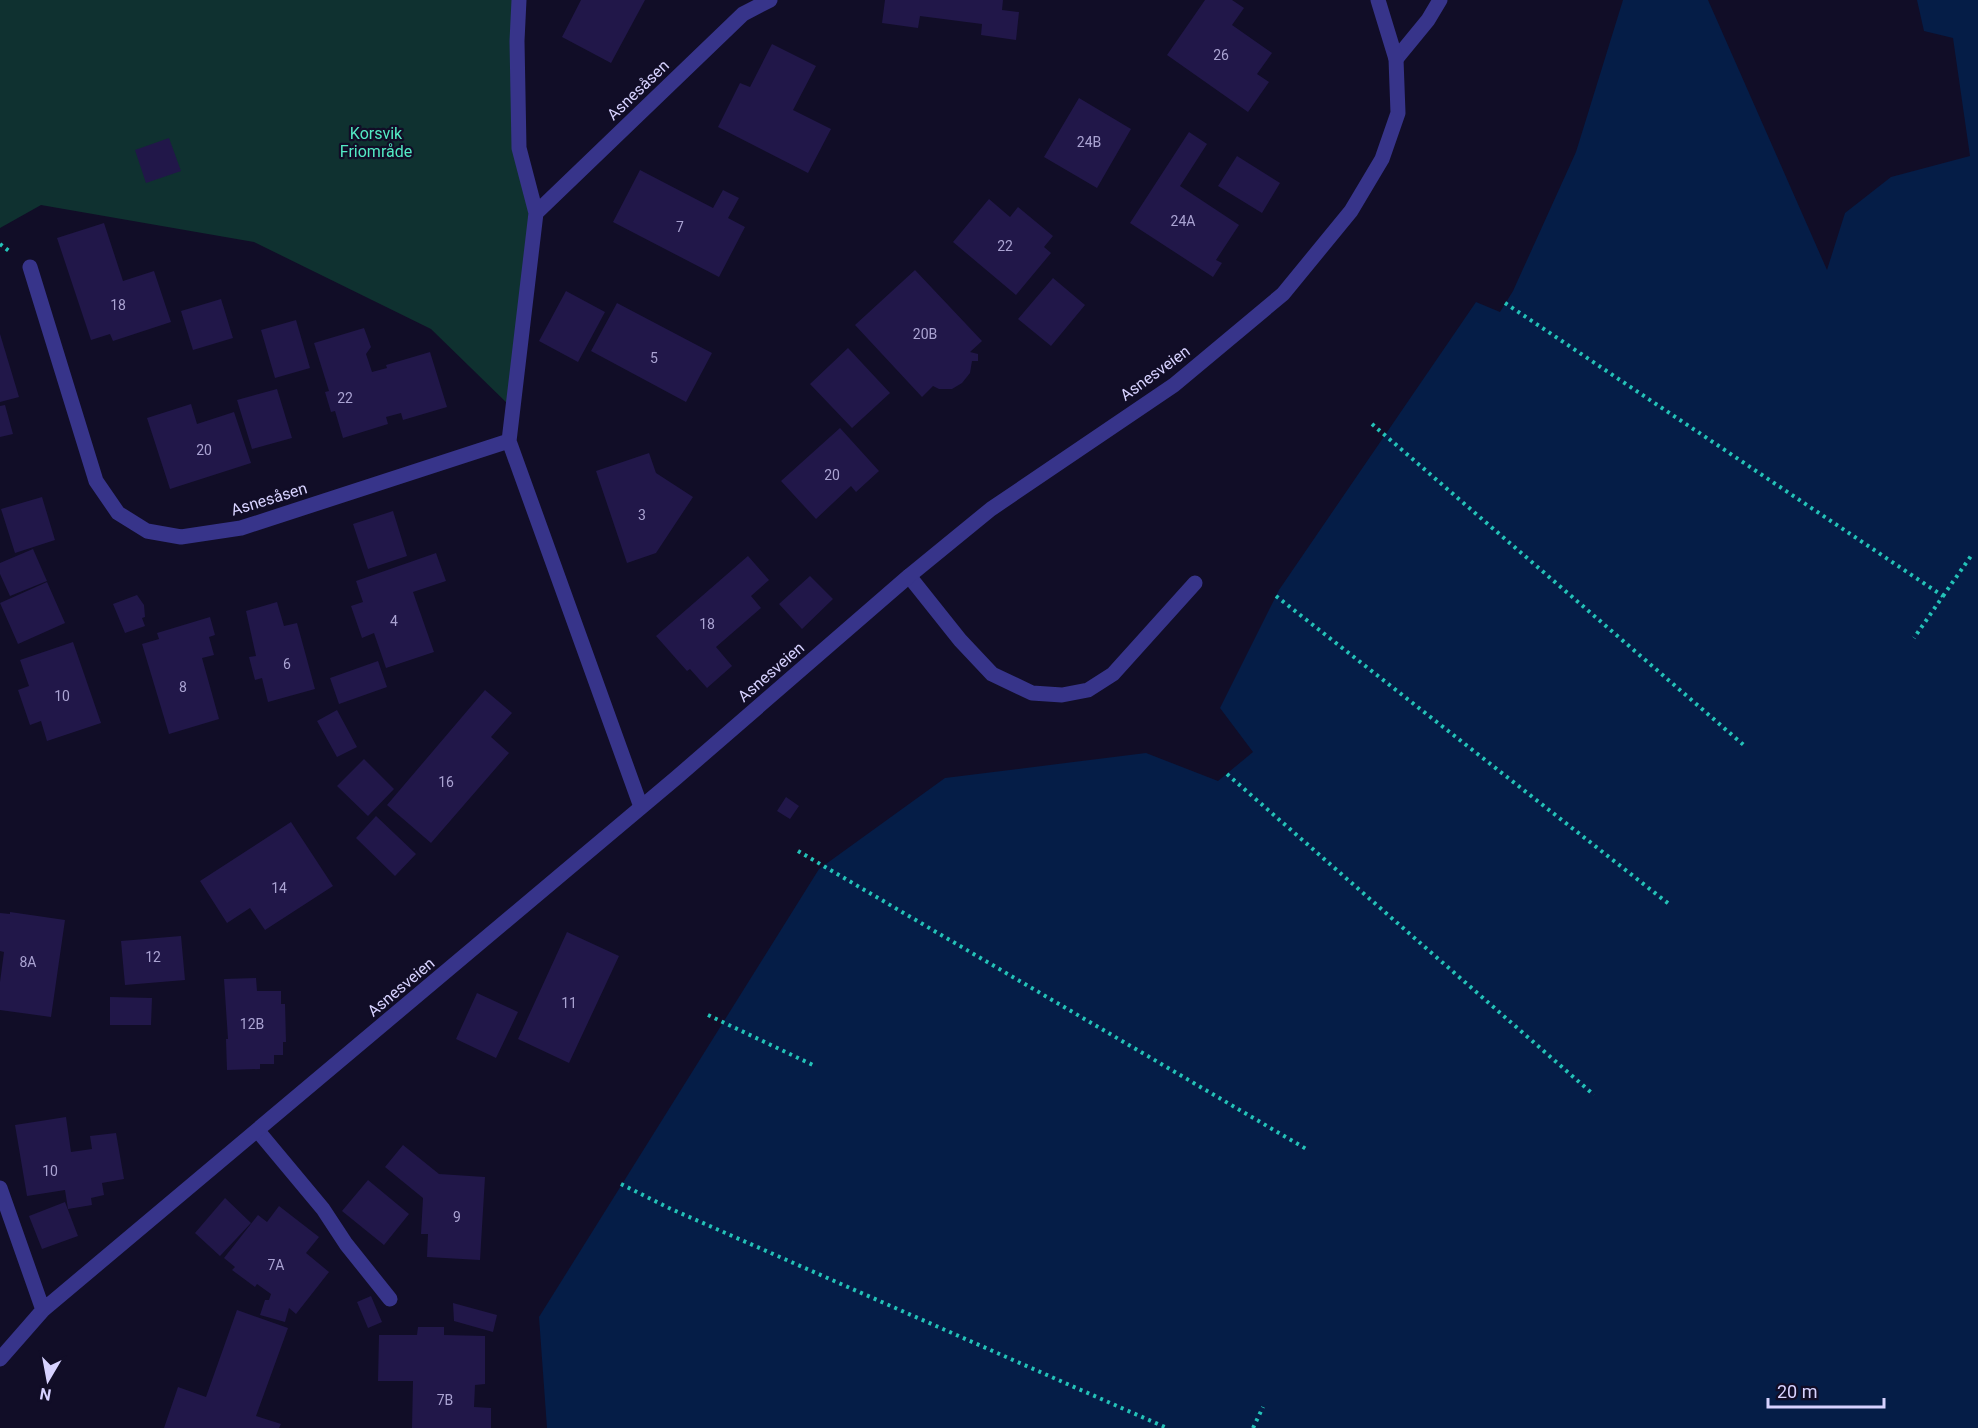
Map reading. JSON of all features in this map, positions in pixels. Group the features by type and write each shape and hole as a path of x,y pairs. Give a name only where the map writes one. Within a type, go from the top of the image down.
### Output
{"street":[{"path":"519,0 517,41 519,148 536,213 509,441 641,807"},
{"name":"Asnesåsen","path":"536,213 743,14 770,0"},
{"name":"Asnesveien","path":"0,1359 43,1310 641,807 909,576 991,508 1174,385 1282,294 1351,211 1382,159 1398,113 1396,59 1378,0"},
{"path":"1396,59 1428,20 1440,0"},
{"name":"Asnesåsen","path":"30,267 96,481 118,513 147,531 182,537 241,528 509,441"},
{"path":"909,576 960,640 992,674 1032,693 1062,695 1088,690 1113,674 1195,583"},
{"path":"258,1131 323,1209 346,1244 390,1299"},
{"path":"0,1188 43,1310"}],"path":[{"path":"1505,303 1943,596"},
{"path":"1372,424 1746,747"},
{"path":"1914,638 1971,556"},
{"path":"1276,596 1669,904"},
{"path":"1227,774 1594,1095"},
{"path":"798,851 1308,1150"},
{"path":"708,1015 815,1066"},
{"path":"621,1184 669,1208 1167,1428"},
{"path":"1253,1428 1263,1407"}],"green space":[{"name":"Korsvik Friområde","path":"0,0 516,0 519,148 536,213 512,408 431,329 254,242 41,205 0,228"}],"water":[{"path":"1623,0 1708,0 1827,270 1845,213 1891,177 1970,156 1953,38 1924,31 1917,0 1978,0 1978,1428 547,1428 539,1317 819,869 945,778 1146,753 1218,781 1253,752 1220,708 1279,590 1476,302 1500,312 1513,291 1576,152"}],"building":[{"path":"581,0 645,0 611,63 562,37"},
{"path":"885,0 1003,0 1002,10 1019,12 1016,40 981,35 982,24 920,16 918,28 882,23"},
{"path":"1205,0 1232,0 1244,8 1232,25 1272,53 1257,74 1269,82 1248,112 1167,55"},
{"path":"772,44 816,66 793,110 831,129 808,173 718,127 740,83 750,87"},
{"path":"1079,98 1131,129 1097,188 1044,157"},
{"path":"1189,132 1207,144 1180,186 1239,225 1216,260 1222,263 1213,277 1130,223"},
{"path":"169,138 181,171 146,183 135,150"},
{"path":"1237,156 1280,183 1262,213 1218,186"},
{"path":"640,170 713,208 723,190 739,198 728,218 745,227 719,277 613,222"},
{"path":"989,199 1010,217 1018,207 1053,236 1044,247 1051,253 1016,295 953,242"},
{"path":"104,223 123,281 154,271 171,322 113,341 110,334 91,340 57,238"},
{"path":"915,270 982,341 970,352 978,354 978,361 972,361 970,373 962,383 952,389 939,389 933,386 922,397 855,325"},
{"path":"1053,278 1085,305 1051,346 1018,319"},
{"path":"566,291 605,312 578,362 539,341"},
{"path":"221,299 233,338 193,350 181,311"},
{"path":"617,303 712,353 686,402 591,351"},
{"path":"296,320 310,368 275,378 261,330"},
{"path":"364,328 371,347 366,354 372,372 387,368 386,365 430,352 447,407 403,420 401,413 386,417 388,424 343,438 335,411 331,412 325,392 329,391 314,343"},
{"path":"0,334 19,397 0,402"},
{"path":"848,348 890,393 852,428 810,384"},
{"path":"277,389 292,438 252,449 237,400"},
{"path":"191,404 197,424 234,412 251,463 170,489 147,418"},
{"path":"5,405 13,434 0,437 0,406"},
{"path":"840,428 879,471 856,492 851,486 816,519 781,481"},
{"path":"649,453 656,473 693,497 656,553 627,563 596,471"},
{"path":"42,497 55,540 15,553 1,509"},
{"path":"393,511 407,556 368,569 353,524"},
{"path":"33,549 47,581 10,596 0,574 0,563"},
{"path":"436,553 446,581 413,592 434,652 386,668 374,633 362,638 351,606 363,602 356,581"},
{"path":"748,556 769,580 751,596 761,608 716,647 732,666 707,688 690,669 687,671 656,636"},
{"path":"810,576 833,599 802,629 779,604"},
{"path":"47,582 65,623 18,644 0,603"},
{"path":"137,595 144,605 145,617 142,618 145,626 125,633 113,604"},
{"path":"277,602 284,626 297,623 315,689 268,702 262,678 255,680 249,657 256,656 246,611"},
{"path":"210,617 215,635 209,637 214,655 202,658 219,719 169,734 142,644 159,639 157,633"},
{"path":"73,642 101,723 47,741 41,721 30,725 18,690 29,686 20,660"},
{"path":"378,661 387,687 339,704 330,678"},
{"path":"485,690 512,713 491,737 509,753 431,843 387,805"},
{"path":"337,710 357,747 337,757 317,721"},
{"path":"364,759 394,789 368,816 337,786"},
{"path":"786,797 799,806 790,819 777,811"},
{"path":"376,816 416,854 395,876 356,838"},
{"path":"291,822 333,886 265,930 250,908 227,923 200,881"},
{"path":"10,912 65,920 51,1017 0,1010 0,982 4,952 0,951 0,913 10,914"},
{"path":"567,932 619,956 569,1063 518,1039"},
{"path":"181,936 185,980 125,985 121,941"},
{"path":"256,978 257,991 281,991 281,1004 285,1004 286,1042 283,1042 283,1055 274,1055 274,1064 260,1064 260,1069 227,1070 226,1039 228,1039 224,979"},
{"path":"477,993 518,1012 496,1058 456,1039"},
{"path":"110,997 152,998 151,1025 110,1025"},
{"path":"66,1117 71,1152 92,1149 90,1136 116,1133 124,1179 102,1183 104,1195 91,1198 92,1205 68,1209 65,1190 27,1196 15,1125"},
{"path":"403,1145 439,1174 485,1177 480,1260 427,1257 428,1234 421,1234 423,1198 385,1167"},
{"path":"368,1180 409,1214 384,1245 342,1211"},
{"path":"225,1198 251,1223 220,1256 195,1233"},
{"path":"65,1202 78,1236 42,1249 29,1216"},
{"path":"279,1206 319,1237 306,1253 329,1272 296,1314 289,1308 285,1322 260,1315 265,1300 269,1300 271,1294 257,1284 255,1287 232,1270 235,1267 224,1258 258,1215 267,1222"},
{"path":"371,1296 382,1322 368,1328 357,1302"},
{"path":"453,1303 497,1315 493,1332 454,1321"},
{"path":"237,1310 288,1328 256,1416 281,1424 279,1428 164,1428 178,1387 206,1397"},
{"path":"418,1327 444,1327 444,1335 485,1336 485,1384 475,1385 474,1407 491,1408 491,1428 412,1428 413,1381 378,1381 379,1335 417,1335"}]}
